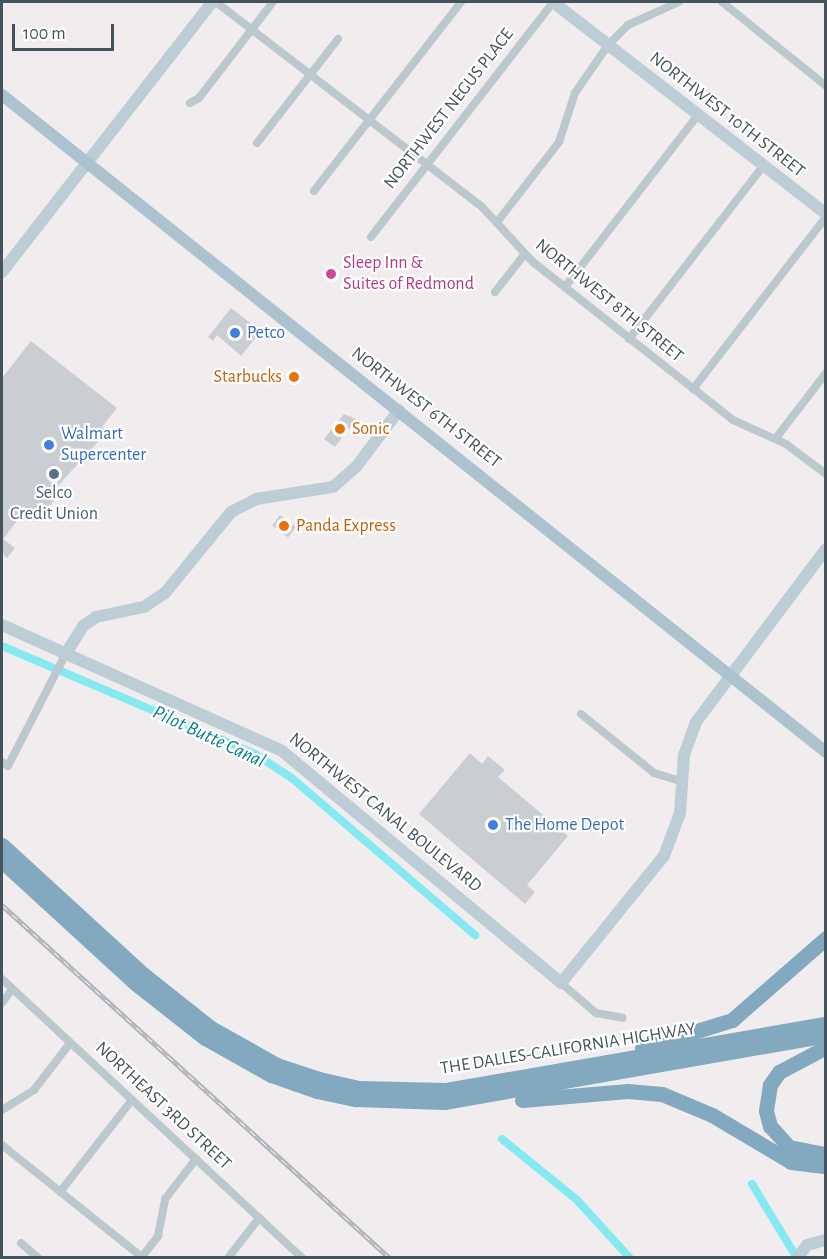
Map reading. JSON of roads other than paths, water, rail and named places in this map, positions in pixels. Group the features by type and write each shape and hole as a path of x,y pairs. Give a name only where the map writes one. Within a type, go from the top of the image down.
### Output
{"highway":[{"name":"THE DALLES-CALIFORNIA HIGHWAY","path":"2,845 175,1002 236,1044 277,1065 359,1088 409,1091 521,1079 825,1024"},
{"name":"THE DALLES-CALIFORNIA HIGHWAY","path":"2,861 167,1011 237,1058 317,1091 386,1101 444,1102 825,1035"},
{"path":"521,1079 709,1030 751,1007 825,938"},
{"path":"825,1047 779,1072 770,1085 766,1111 770,1126 789,1147 825,1154"},
{"path":"444,1102 487,1103 628,1091 662,1094 712,1114 791,1162 825,1166"}],"main road":[{"name":"NORTHWEST 6TH STREET","path":"2,94 731,673 825,752"}],"street":[{"path":"2,272 212,2"},
{"name":"NORTHWEST 8TH STREET","path":"216,2 498,221 524,255 693,389 733,420 776,438 825,474"},
{"path":"190,103 199,98 273,2"},
{"path":"314,190 461,2"},
{"name":"NORTHWEST 10TH STREET","path":"553,2 825,215"},
{"name":"NORTHWEST NEGUS PLACE","path":"371,237 553,2"},
{"path":"498,221 559,142 575,93 608,45 628,25 679,2"},
{"path":"722,2 825,86"},
{"path":"256,143 338,39"},
{"path":"565,287 697,116"},
{"path":"629,339 763,166"},
{"path":"693,389 825,215"},
{"path":"495,292 524,255"},
{"path":"776,438 825,374"},
{"path":"2,762 8,766 64,657 83,626 96,616 144,607 165,593 231,512 256,499 333,487 356,467 399,410"},
{"path":"561,983 664,856 680,813 684,755 696,722 731,673 823,556"},
{"name":"NORTHWEST CANAL BOULEVARD","path":"2,625 64,657 282,751 604,1018 623,1018"},
{"path":"581,714 654,773 681,782"},
{"name":"NORTHEAST 3RD STREET","path":"2,980 302,1257"},
{"path":"2,1003 12,989"},
{"path":"2,1110 34,1090 70,1043"},
{"path":"60,1192 132,1101"},
{"path":"2,1145 142,1257 158,1236 165,1199 196,1159"},
{"path":"228,1257 259,1218"},
{"path":"799,1254 825,1240"},
{"path":"21,1243 38,1257"}],"waterway":[{"name":"Pilot Butte Canal","path":"2,646 255,754 293,779 475,935"},
{"name":"Pilot Butte Canal","path":"502,1139 577,1200 630,1258"},
{"path":"752,1184 797,1258"}],"railway":[{"path":"2,905 390,1258"}],"place":[{"name":"Sleep Inn & Suites of Redmond","path":"331,274"},
{"name":"Petco","path":"235,333"},
{"name":"Starbucks","path":"294,377"},
{"name":"Sonic","path":"340,429"},
{"name":"Walmart Supercenter","path":"49,445"},
{"name":"Selco Credit Union","path":"54,474"},
{"name":"Panda Express","path":"284,526"},
{"name":"The Home Depot","path":"493,825"}]}
